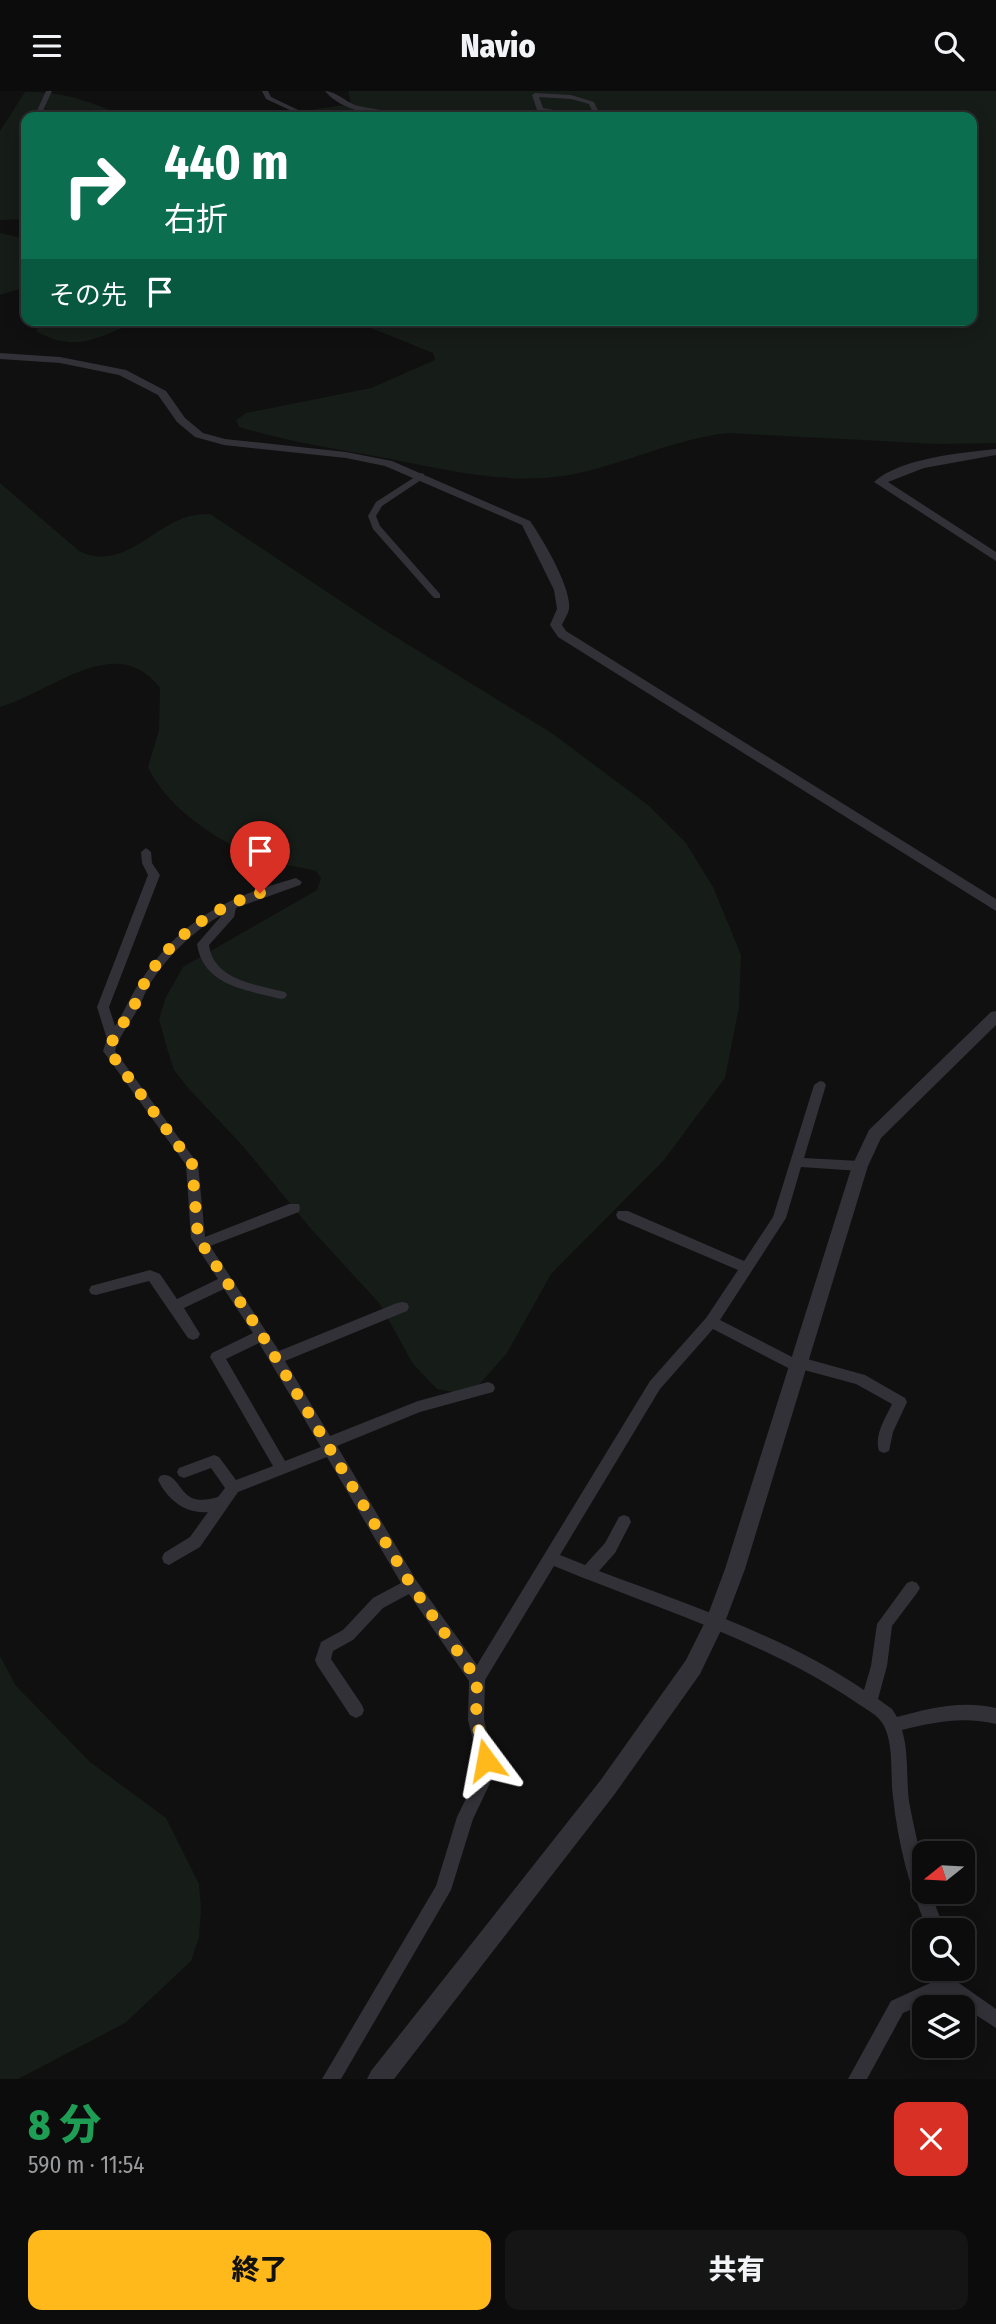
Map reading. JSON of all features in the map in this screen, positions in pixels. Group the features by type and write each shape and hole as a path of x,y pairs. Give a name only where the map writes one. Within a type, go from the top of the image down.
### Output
{"street":[{"path":"39,112 49,91"},
{"path":"265,91 268,98 299,112"},
{"path":"328,91 333,97 378,112"},
{"path":"554,112 540,110 535,95 571,97 592,103 596,112"},
{"path":"0,356 99,366 134,376 162,393 181,420 199,435 224,442 346,455 388,463 526,523 560,590 563,609 556,625 562,634 996,907"},
{"path":"996,452 915,468 880,482 996,557"},
{"path":"421,476 379,504 372,516 376,527 437,596"},
{"path":"112,1037 103,1007 154,875 147,863 146,852"},
{"path":"296,882 230,904 174,943 145,982 132,1010 112,1037 109,1051 192,1164 194,1218 202,1244 262,1335 411,1585 477,1679"},
{"path":"230,904 230,914 203,944 205,961 212,970 224,977 281,995"},
{"path":"379,2079 607,1789 693,1667 715,1622 800,1365 860,1166 875,1134 996,1016"},
{"path":"331,2079 443,1891 465,1817 484,1779 486,1760 476,1720 477,1679 655,1385 687,1353 711,1322 779,1218 820,1085"},
{"path":"797,1162 860,1166"},
{"path":"202,1244 294,1209"},
{"path":"623,1215 746,1268"},
{"path":"96,1290 150,1275 155,1278 193,1334"},
{"path":"175,1306 225,1282"},
{"path":"276,1358 402,1307"},
{"path":"711,1322 800,1365 860,1379 900,1402 886,1432 884,1447"},
{"path":"262,1335 217,1357 282,1468"},
{"path":"169,1558 195,1542 233,1488 418,1407 488,1388"},
{"path":"184,1472 214,1461 233,1488"},
{"path":"165,1479 190,1506 202,1508 225,1502"},
{"path":"587,1574 610,1548 624,1522"},
{"path":"551,1558 715,1622 808,1666 869,1702 894,1725 901,1798 913,1868 931,1918"},
{"path":"356,1710 323,1660 326,1647 348,1635 378,1603 411,1585"},
{"path":"869,1702 879,1666 885,1624 912,1588"},
{"path":"894,1725 946,1712 976,1710 996,1716"},
{"path":"857,2079 897,2007 942,1981"},
{"path":"954,1981 996,2018"}],"shaded area":[{"path":"348,91 996,91 996,443 937,444 728,433 688,441 589,471 523,479 453,471 311,444 239,427 236,420 246,413 371,388 435,360 433,353 366,326 977,326 977,112 302,112 351,104"},
{"path":"25,92 52,93 114,112 21,112 21,219 0,220 0,131"},
{"path":"0,233 21,238 21,289 0,295"},
{"path":"40,326 125,326 88,341 75,342 50,338 36,331"},
{"path":"0,483 79,551 94,556 121,553 183,518 210,514 378,626 553,734 648,805 686,843 713,887 741,955 739,1007 725,1078 664,1160 551,1274 507,1353 476,1388 459,1393 437,1389 413,1364 380,1304 312,1230 242,1145 174,1070 159,1019 166,997 183,967 317,890 321,878 316,871 264,859 226,842 194,821 167,796 148,767 159,730 160,688 143,672 124,665 103,665 0,707"},
{"path":"0,1656 16,1686 90,1762 166,1818 199,1884 201,1909 199,1937 191,1961 125,2023 18,2079 0,2079"}],"route":[{"path":"260,893 242,898 223,908 174,943 145,982 132,1010 112,1037 109,1051 192,1164 194,1218 198,1238 262,1335 411,1585 477,1679 476,1720 486,1760"}]}
